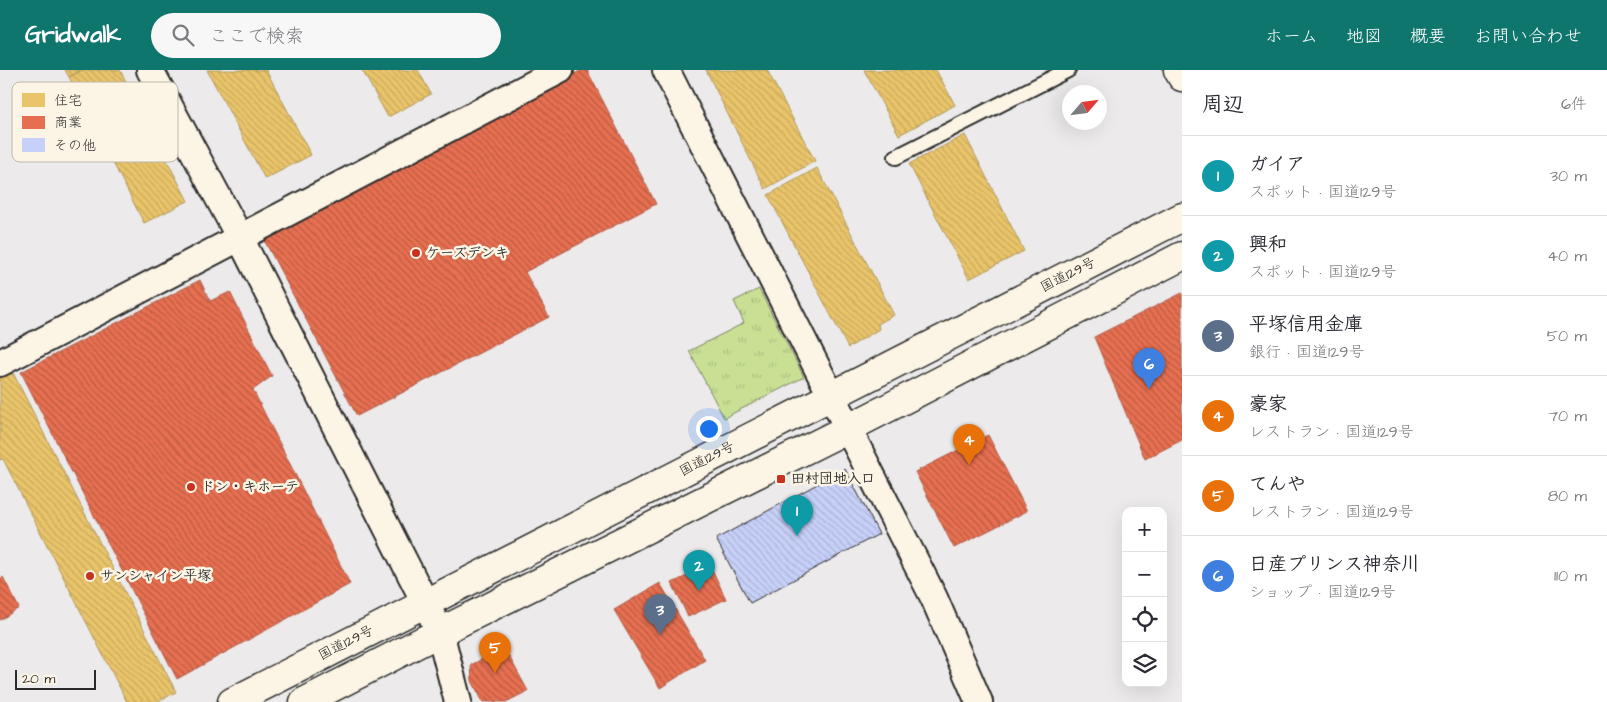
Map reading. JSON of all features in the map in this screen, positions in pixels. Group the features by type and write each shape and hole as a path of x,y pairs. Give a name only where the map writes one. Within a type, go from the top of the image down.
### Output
{"main road":[{"path":"1178,70 1182,77"},
{"name":"国道129号","path":"232,702 1182,216"},
{"path":"304,702 847,429 1182,256"}],"street":[{"path":"150,70 156,82"},
{"path":"0,363 560,70"},
{"path":"666,70 934,598 979,702"},
{"path":"178,122 240,238 440,632 458,702"}],"lane":[{"path":"896,157 1068,70"}],"green space":[{"path":"759,289 804,377 724,418 689,351 744,323 734,301"}],"building: 住宅":[{"path":"65,70 82,70 69,77"},
{"path":"82,70 120,70 126,82 72,82 69,77"},
{"path":"207,70 266,70 311,155 265,179"},
{"path":"362,70 418,70 431,94 388,117"},
{"path":"706,70 767,70 815,161 765,189"},
{"path":"864,70 936,70 955,105 899,135"},
{"path":"965,135 1024,251 969,279 909,164"},
{"path":"113,162 168,162 188,201 144,223"},
{"path":"817,168 894,315 878,324 879,329 848,348 768,195"},
{"name":"サンシャイン平塚","path":"11,369 176,692 157,702 127,702 3,459 0,460 0,375"}],"building: 商業":[{"name":"ケーズデンキ","path":"582,70 587,70 656,204 525,272 549,317 357,416 261,234"},
{"name":"ドン・キホーテ","path":"200,280 210,301 230,292 272,376 253,390 350,584 177,679 21,372"},
{"path":"1182,293 1182,440 1145,459 1094,337"},
{"path":"988,435 1027,511 954,548 915,472"},
{"path":"710,565 726,599 688,617 672,583"},
{"path":"3,577 19,608 0,620 0,579"},
{"path":"660,583 705,660 660,688 614,610"},
{"path":"504,647 528,691 506,702 483,702 472,681 471,665"}],"building: その他":[{"path":"845,469 879,534 750,603 716,539"}],"place":[{"name":"ケーズデンキ","path":"416,253"},
{"name":"日産プリンス神奈川","path":"1149,389"},
{"name":"豪家","path":"969,465"},
{"name":"田村団地入口","path":"781,479"},
{"name":"ドン・キホーテ","path":"191,487"},
{"name":"ガイア","path":"797,536"},
{"name":"サンシャイン平塚","path":"90,576"},
{"name":"興和","path":"699,591"},
{"name":"平塚信用金庫","path":"660,635"},
{"name":"てんや","path":"495,673"}]}
